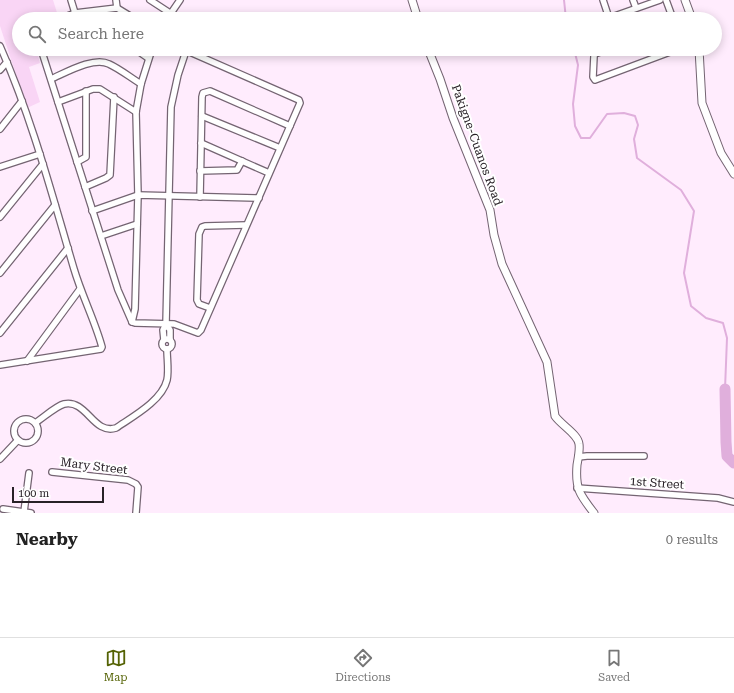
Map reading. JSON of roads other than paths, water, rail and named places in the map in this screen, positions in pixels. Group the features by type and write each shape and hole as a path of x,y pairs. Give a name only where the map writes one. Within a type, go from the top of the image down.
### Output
{"street":[{"path":"71,0 75,12"},
{"path":"116,0 117,8"},
{"path":"150,0 168,12"},
{"path":"171,12 180,0"},
{"path":"412,0 416,12"},
{"path":"604,0 606,12"},
{"path":"633,0 636,8"},
{"path":"624,12 660,0"},
{"path":"666,0 670,12"},
{"path":"685,0 689,12"},
{"path":"83,12 117,8 124,12"},
{"path":"0,46 22,101 40,154 80,289 102,346 102,349 0,365"},
{"path":"43,56 92,211 102,236 118,290 132,322"},
{"path":"132,322 135,309 138,196 136,112 148,58 145,56"},
{"path":"35,423 63,405 76,404 83,408 98,424 110,430 116,428 147,406 161,392 167,380 167,349 162,346 167,340 170,330 166,324 171,107 183,56"},
{"path":"132,322 174,324 198,333 201,330 299,106 298,100 199,56"},
{"name":"Pakigne-Cuanos Road","path":"431,56 453,118 490,210 494,235 502,264 547,362 556,416 559,422 577,438 579,444 576,473 577,488"},
{"path":"594,56 593,77 595,80 659,56"},
{"path":"699,56 702,103 721,153 734,174"},
{"path":"0,70 7,62"},
{"path":"51,79 87,64 97,62 108,63 141,84"},
{"path":"58,102 92,89 100,89 136,112"},
{"path":"200,197 203,93 210,90 290,126"},
{"path":"77,162 86,157 86,91"},
{"path":"85,187 110,175 114,97"},
{"path":"0,129 22,101"},
{"path":"202,116 280,148"},
{"path":"201,143 269,173"},
{"path":"0,167 40,154"},
{"path":"200,171 238,170 242,161"},
{"path":"0,217 43,164"},
{"path":"92,211 138,196 258,198"},
{"path":"0,273 54,205"},
{"path":"102,236 137,224"},
{"path":"210,308 199,304 198,300 200,231 205,226 246,225"},
{"path":"0,333 68,248"},
{"path":"27,361 80,289"},
{"path":"26,419 35,423 38,433 36,438 28,443 22,443 18,440 14,432 17,423 26,419"},
{"path":"0,459 18,440"},
{"path":"578,458 587,456 644,456"},
{"name":"Mary Street","path":"52,472 128,480 133,482 138,487 136,513"},
{"path":"24,512 29,473"},
{"path":"577,488 582,498 594,513"},
{"name":"1st Street","path":"577,488 718,498 734,502"},
{"path":"3,509 31,513"}],"waterway":[{"path":"564,0 565,12"},
{"path":"576,56 578,65 573,104 575,126 581,138 590,138 607,114 624,113 635,116 638,125 634,139 637,158 681,190 694,211 684,273 691,306 706,318 723,323 727,338 725,389"},
{"path":"725,389 727,456 734,463"}]}
